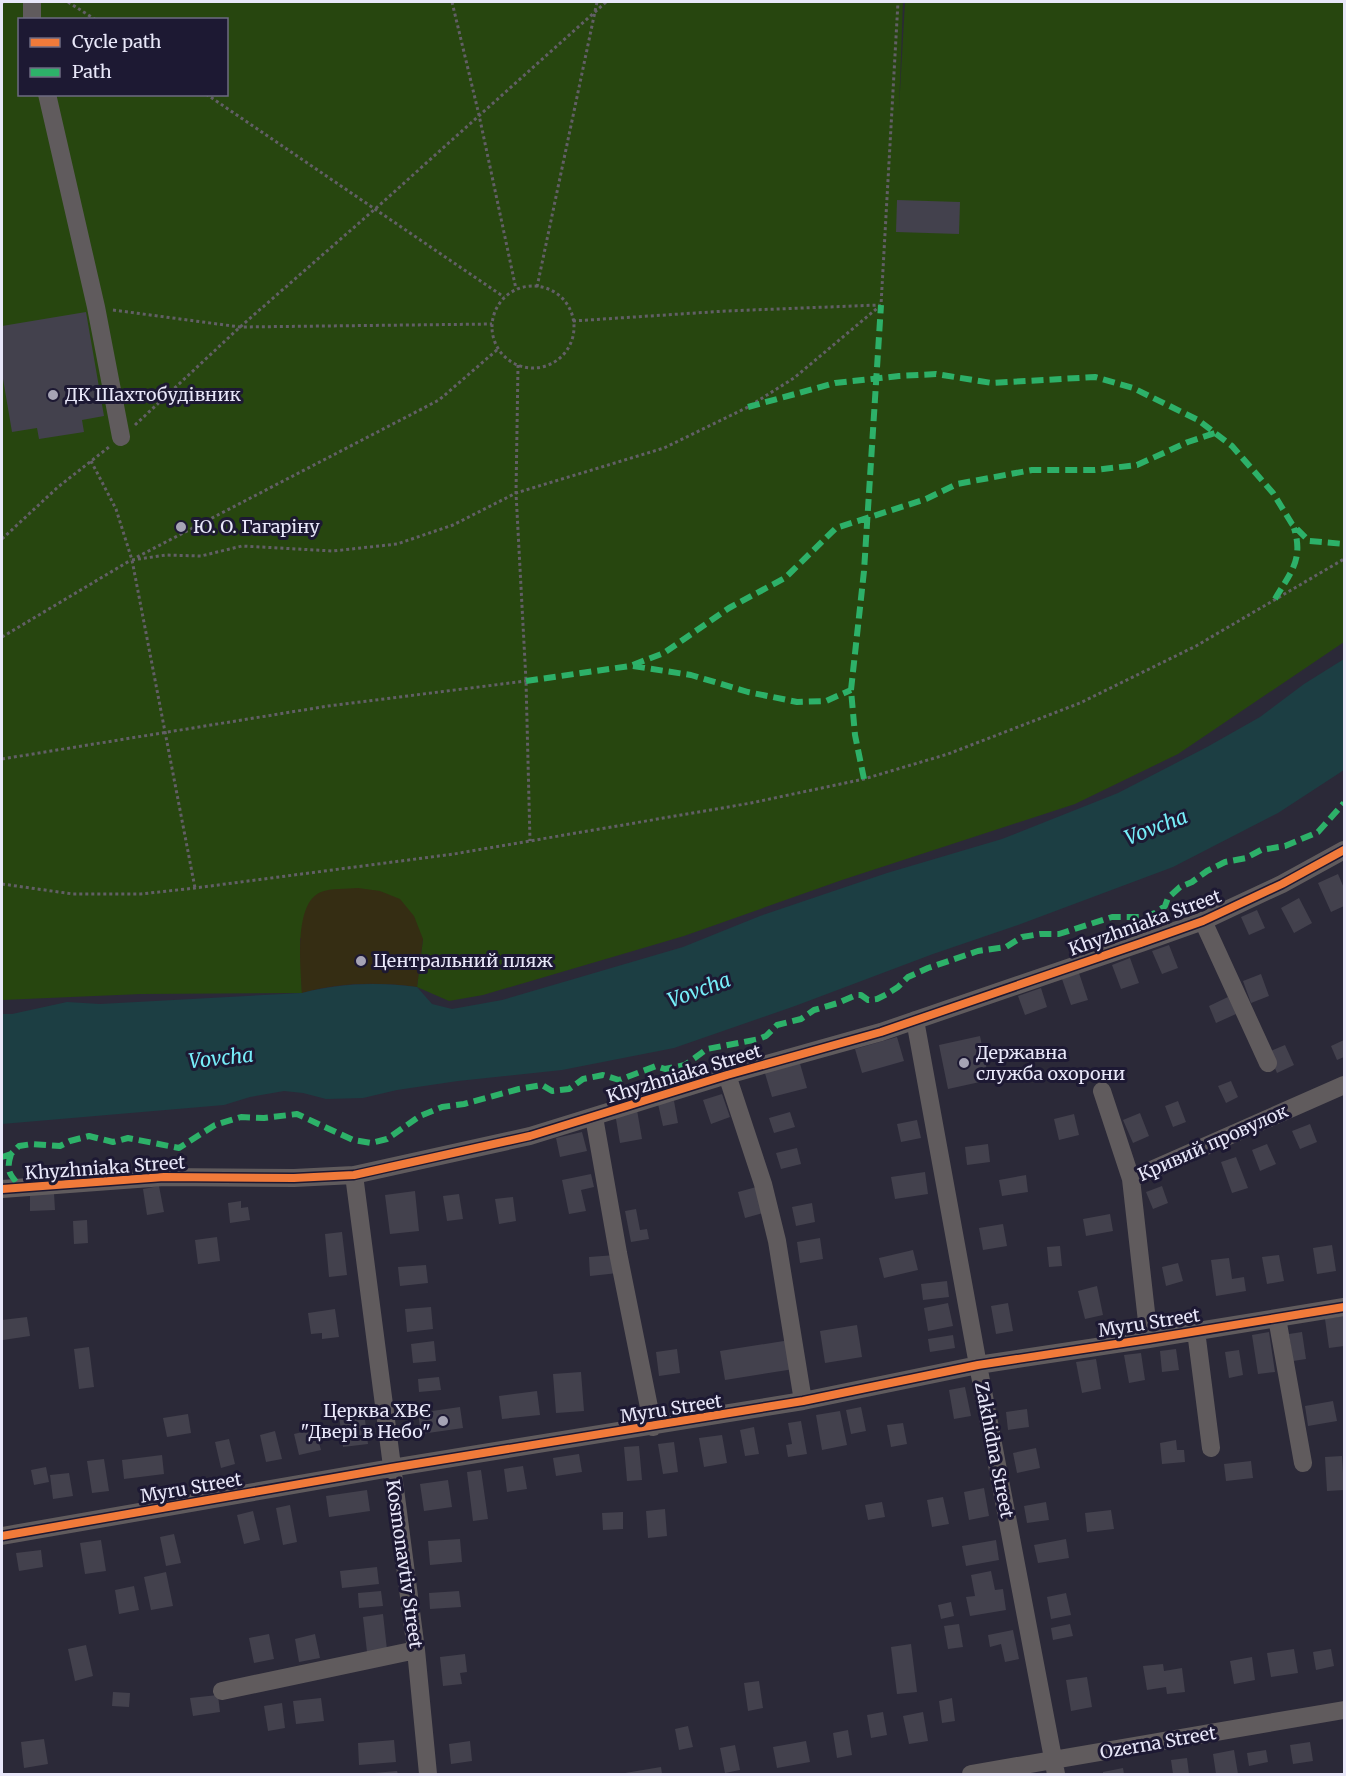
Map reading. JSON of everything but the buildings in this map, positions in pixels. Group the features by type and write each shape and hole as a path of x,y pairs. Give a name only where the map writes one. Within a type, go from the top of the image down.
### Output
{"street":[{"path":"32,2 32,18"},
{"path":"47,96 96,307 121,437"},
{"name":"Khyzhniaka Street","path":"2,1189 164,1177 294,1178 354,1175 530,1136 727,1075 881,1032 1203,921 1282,884 1344,850"},
{"path":"1203,921 1268,1063"},
{"name":"Zakhidna Street","path":"915,1020 1055,1768"},
{"path":"727,1075 763,1184 777,1241 803,1401"},
{"name":"Кривий провулок","path":"1149,1339 1131,1179 1344,1085"},
{"path":"1102,1091 1131,1179"},
{"path":"594,1117 618,1253 653,1427"},
{"name":"Kosmonavtiv Street","path":"354,1175 416,1650 428,1774"},
{"name":"Myru Street","path":"2,1536 392,1468 803,1401 978,1365 1344,1307"},
{"path":"1277,1318 1304,1463"},
{"path":"1196,1332 1211,1448"},
{"path":"222,1690 416,1650"},
{"name":"Ozerna Street","path":"971,1774 1055,1768 1344,1710"}],"path":[{"path":"68,2 93,18"},
{"path":"452,2 516,289"},
{"path":"537,287 597,2"},
{"path":"2,539 58,487 121,437 240,327 606,2"},
{"path":"132,560 166,555 201,556 242,546 333,551 397,544 453,525 516,494 664,448 748,407 794,378 880,305 898,2"},
{"path":"209,96 504,297"},
{"path":"537,287 555,292 564,300 573,321 573,335 567,348 558,359 546,366 532,368 518,365 498,350 493,337 492,324 493,315 504,297 516,289 537,287"},
{"path":"573,321 726,311 880,305"},
{"path":"96,307 240,327 492,324"},
{"path":"2,637 132,560 439,400 498,350"},
{"path":"518,365 516,494 526,681 530,841"},
{"path":"91,461 116,509 132,560 195,888"},
{"path":"2,884 73,894 141,894 195,888 454,854 785,796 864,779 948,754 1080,703 1196,646 1344,559"},
{"path":"2,759 328,706 526,681"}],"green space":[{"path":"2,2 903,2 899,109 905,2 1344,2 1344,642 1178,754 1075,804 842,880 684,936 483,995 449,1001 417,987 423,939 300,938 302,993 141,994 2,1000"}],"sand":[{"name":"Центральний пляж","path":"358,888 380,891 400,899 414,916 423,939 417,987 360,984 316,989 302,993 300,953 302,922 306,909 312,898 321,892"}],"water":[{"name":"Vovcha","path":"1344,659 1344,770 1278,813 1173,867 674,1048 562,1070 458,1081 397,1090 363,1098 326,1099 284,1091 250,1097 224,1105 2,1124 2,1014 12,1014 67,1002 100,1004 302,993 359,984 417,987 432,1004 452,1009 502,1000 683,947 760,916 887,873 1002,839 1118,793 1260,717 1304,684"}],"marked path":[{"path":"864,779 855,735 851,690 864,571 881,305"},
{"path":"748,407 835,383 899,376 936,374 992,383 1095,377 1133,388 1198,420 1232,446 1273,493 1292,524 1309,541 1344,544"},
{"path":"526,681 630,666 664,653 729,608 785,578 836,528 926,499 957,484 1032,470 1095,470 1137,465 1188,442 1215,433"},
{"path":"1275,599 1294,566 1297,549 1294,528"},
{"path":"633,666 691,675 748,692 797,702 826,701 851,690"},
{"path":"2,1157 11,1154 19,1146 32,1144 60,1146 89,1136 113,1142 128,1138 179,1148 215,1125 241,1117 264,1118 297,1114 353,1140 371,1143 387,1139 420,1116 442,1107 542,1085 552,1091 569,1089 583,1079 603,1075 619,1080 656,1066 665,1069 685,1065 707,1049 759,1039 766,1036 777,1025 801,1019 814,1010 856,995 861,995 868,1000 877,999 898,987 908,977 978,951 1006,947 1022,937 1059,934 1112,917 1142,917 1155,913 1165,906 1168,898 1180,887 1225,862 1246,858 1261,850 1285,846 1318,832 1344,803"},
{"path":"11,1154 9,1170 22,1189"}],"cycle path":[{"path":"2,1189 164,1177 294,1178 354,1175 530,1136 727,1075 881,1032 1141,943 1203,921 1282,884 1344,850"},
{"path":"2,1536 391,1468 803,1401 978,1365 1344,1307"}],"place":[{"name":"ДК Шахтобудівник","path":"53,395"},
{"name":"Ю. О. Гагаріну","path":"181,527"},
{"name":"Центральний пляж","path":"361,961"},
{"name":"Державна служба охорони","path":"964,1063"},
{"name":"Церква ХВЄ \"Двері в Небо\"","path":"443,1421"}]}
